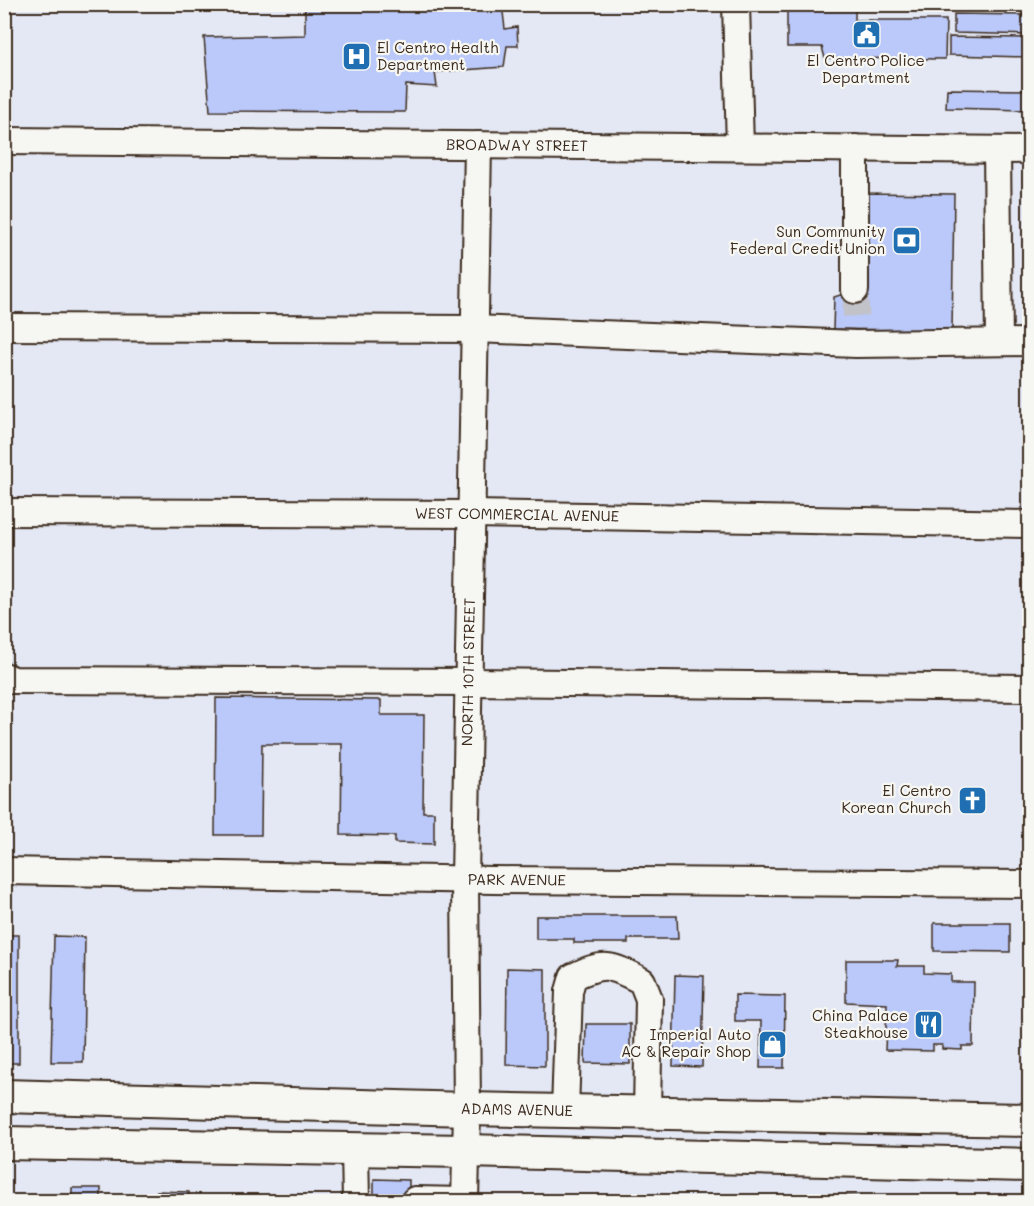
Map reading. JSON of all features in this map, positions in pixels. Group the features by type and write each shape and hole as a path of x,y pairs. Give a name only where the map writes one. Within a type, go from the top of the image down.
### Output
{"main road":[{"name":"ADAMS AVENUE","path":"4,1096 467,1109 1029,1120"},
{"path":"4,1143 465,1151 1029,1165"}],"street":[{"path":"736,4 740,147"},
{"name":"BROADWAY STREET","path":"4,141 1029,150"},
{"name":"NORTH 10TH STREET","path":"465,1201 467,1109 465,879 478,145"},
{"path":"855,148 855,290"},
{"path":"997,150 999,341"},
{"path":"4,327 475,329 1029,342"},
{"name":"WEST COMMERCIAL AVENUE","path":"4,512 471,514 1029,524"},
{"path":"4,676 13,680 1029,688"},
{"name":"PARK AVENUE","path":"4,871 465,879 1029,884"},
{"path":"565,1111 569,991 573,977 586,970 605,965 642,981 649,999 647,1112"},
{"path":"355,1149 356,1202"},
{"path":"415,1202 415,1200 465,1201"}],"building":[{"name":"El Centro Health Department","path":"305,4 502,4 505,29 517,27 518,46 507,46 504,67 435,72 437,87 406,85 405,112 210,111 204,37 305,35"},
{"name":"El Centro Police Department","path":"787,4 855,4 855,20 946,20 945,59 825,58 822,47 787,47"},
{"path":"954,14 1030,15 1030,35 954,33"},
{"path":"949,37 1030,38 1030,57 949,55"},
{"path":"947,89 1030,90 1030,110 946,108"},
{"name":"Sun Community Federal Credit Union","path":"860,193 954,194 952,331 833,329 834,297 859,289"},
{"path":"216,698 381,700 381,715 424,715 423,812 434,812 434,844 395,843 395,836 341,835 342,744 262,744 261,835 215,835"},
{"path":"536,916 677,916 678,939 628,939 628,943 574,943 574,939 536,939"},
{"path":"934,923 1010,923 1010,952 934,951"},
{"path":"4,935 19,935 19,1063 4,1063"},
{"path":"54,936 85,937 83,1062 51,1062"},
{"name":"China Palace Steakhouse","path":"846,960 898,960 897,966 924,966 924,973 951,974 951,982 974,982 973,1046 962,1046 962,1050 942,1049 942,1045 933,1045 933,1051 885,1050 887,1004 846,1002"},
{"path":"507,968 545,969 545,1066 506,1065"},
{"path":"675,975 704,976 702,1067 673,1066"},
{"name":"Imperial Auto AC & Repair Shop","path":"735,995 785,996 784,1068 760,1068 761,1021 735,1021"},
{"path":"586,1024 630,1024 630,1064 585,1063"},
{"path":"374,1179 409,1180 409,1202 374,1202"},
{"path":"72,1188 101,1188 101,1202 72,1202"},
{"path":"157,1191 189,1192 189,1202 157,1202"},
{"path":"803,1195 865,1197 864,1202 803,1202"}],"tunnel":[{"path":"855,290 857,329"}],"place":[{"name":"El Centro Police Department","path":"866,34"},
{"name":"El Centro Health Department","path":"356,57"},
{"name":"Sun Community Federal Credit Union","path":"906,241"},
{"name":"El Centro Korean Church","path":"972,800"},
{"name":"China Palace Steakhouse","path":"929,1025"},
{"name":"Imperial Auto AC & Repair Shop","path":"772,1044"}]}
